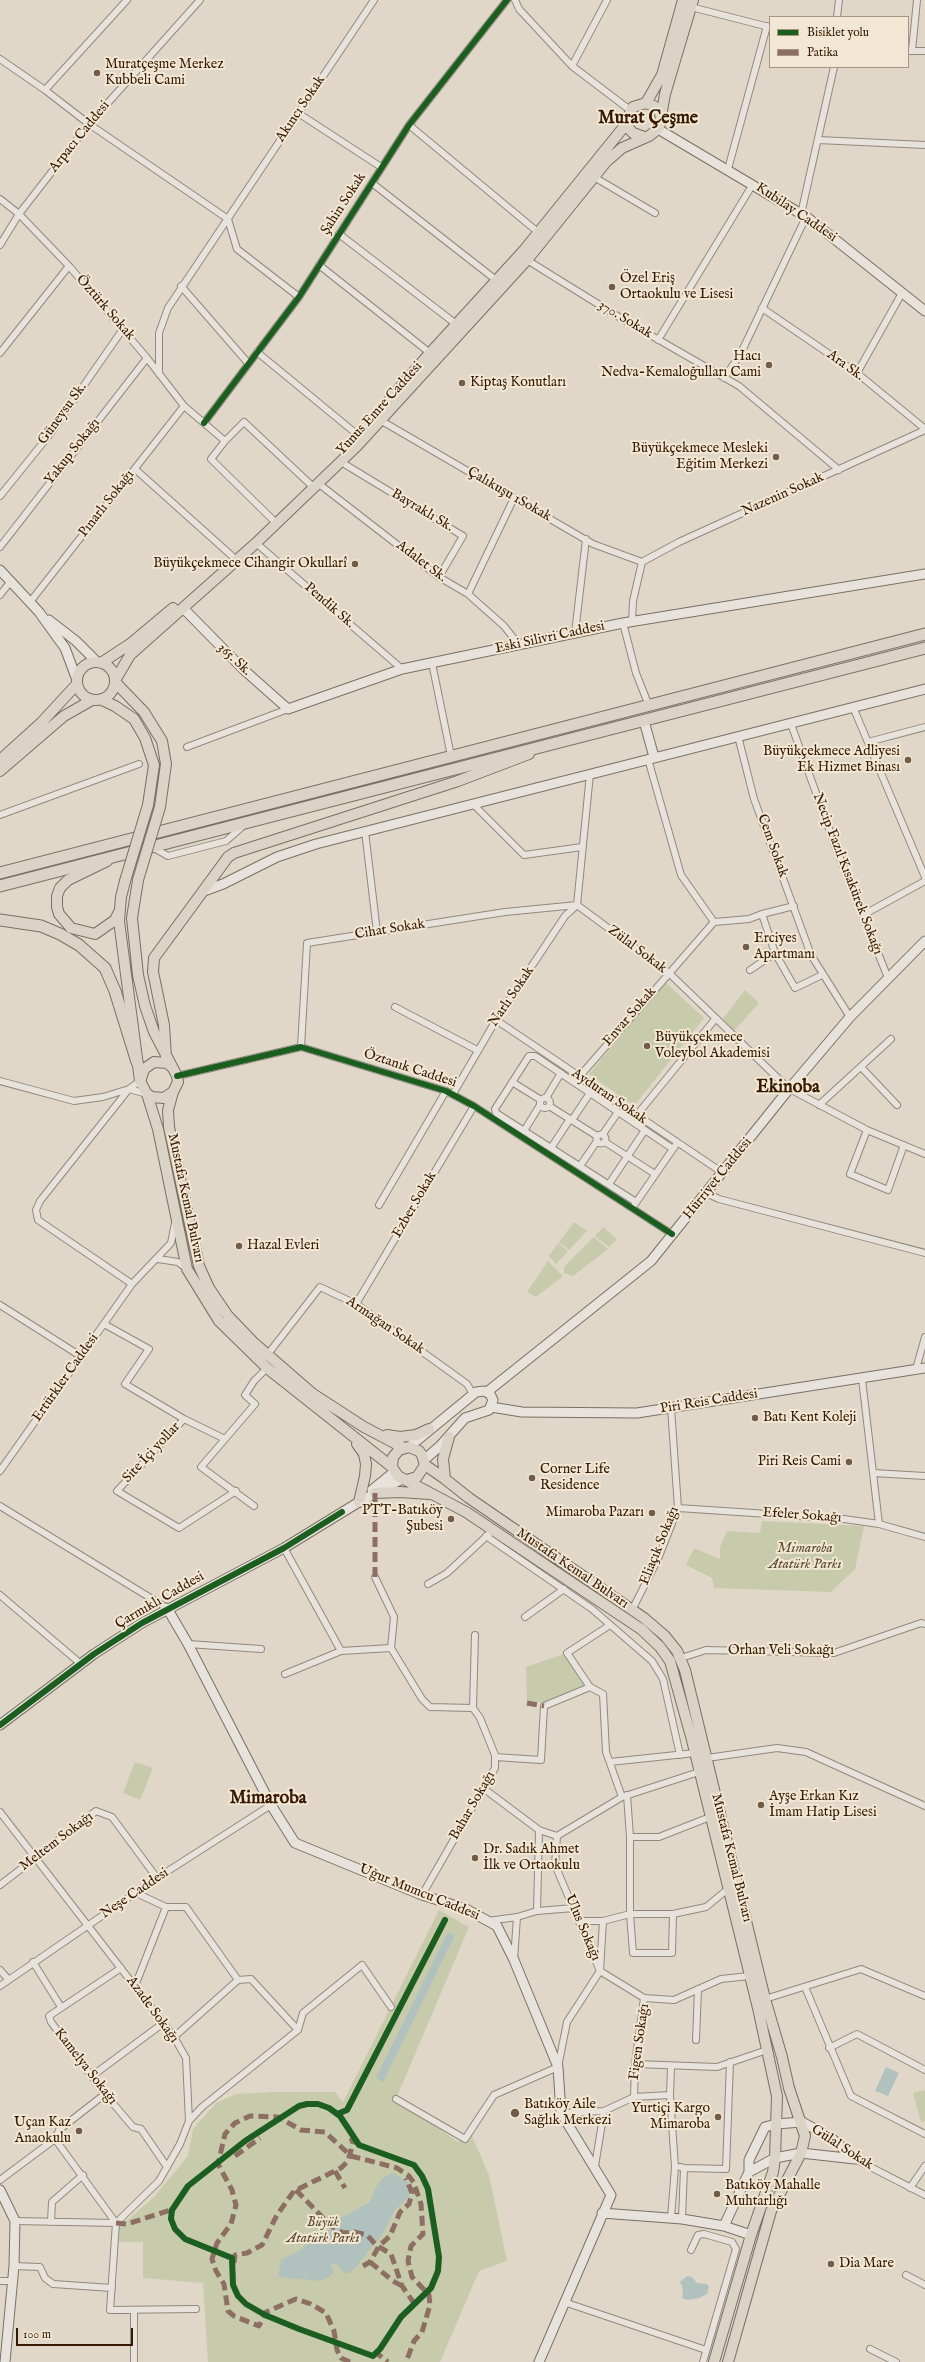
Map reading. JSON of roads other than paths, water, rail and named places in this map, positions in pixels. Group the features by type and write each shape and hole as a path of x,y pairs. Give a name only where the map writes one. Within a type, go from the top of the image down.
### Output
{"highway":[{"path":"0,873 925,634"},
{"path":"0,886 122,853 544,747 925,648"},
{"path":"0,920 41,926 60,934 79,945 100,963 111,978 137,1062"}],"main road":[{"path":"646,103 662,75 683,0"},
{"path":"0,771 64,716 111,694 130,655 181,606 256,542 315,484 341,462 527,260 606,162 622,148 649,136 658,129 665,94 692,4"},
{"path":"644,137 633,133 627,123 630,110 637,104 646,103 654,106 661,117"},
{"name":"Yunus Emre Caddesi","path":"99,662 130,644 181,606 232,556 315,484 539,232 627,123"},
{"name":"Kubilay Caddesi","path":"658,129 804,215 925,311"},
{"path":"0,570 11,580 39,612 65,648 82,695 97,700 134,719 145,738 154,765 148,805 125,881 120,910 121,944 132,1008 140,1081 147,1094 152,1097 164,1098 174,1092 178,1082 177,1076 166,1057 145,1006 138,975 132,918 138,880 160,806 166,764 162,741 144,712 116,681 111,668 99,662 76,641 39,612"},
{"name":"Eski Silivri Caddesi","path":"288,709 402,669 628,622 925,574"},
{"name":"365. Sk.","path":"181,606 217,644 288,709"},
{"path":"0,760 41,723 77,682 81,669 86,665 99,662"},
{"path":"204,891 223,884 278,857 365,830 474,805 651,758 790,724 853,706 925,690"},
{"path":"644,721 651,758"},
{"path":"166,1057 164,1025 153,972 154,958 228,857 234,853 458,781 544,747"},
{"path":"120,910 115,920 95,934 80,931 71,928 59,914 57,896 60,888 68,880 122,853"},
{"name":"Hürriyet Caddesi","path":"487,1392 651,1261 789,1089 850,1017 924,943"},
{"path":"140,1081 144,1069 154,1062 167,1063 172,1067"},
{"name":"Mustafa Kemal Bulvarı","path":"174,1092 168,1110 169,1127 199,1266 209,1288 228,1316 313,1394 370,1430 407,1447"},
{"name":"Mustafa Kemal Bulvarı","path":"147,1094 158,1129 187,1269 219,1321 267,1368 399,1474 641,1629 660,1647 670,1661 695,1753 767,2050 776,2096 775,2158 714,2362"},
{"name":"Piri Reis Caddesi","path":"491,1407 506,1411 574,1414 637,1414 921,1368"},
{"path":"399,1474 393,1457 480,1390 487,1392 493,1400 491,1407 487,1412 465,1418 455,1427 450,1437 444,1459 446,1479"},
{"path":"472,1396 472,1408 481,1413"},
{"path":"370,1430 400,1438 416,1435 429,1428"},
{"path":"353,1437 364,1454 366,1464 359,1502"},
{"path":"359,1502 399,1474 417,1478 425,1462 450,1437"},
{"path":"407,1447 419,1451 425,1462"},
{"name":"Mustafa Kemal Bulvarı","path":"425,1462 475,1503 632,1610 665,1636 681,1658 707,1758 765,1999 789,2088 802,2122 805,2136 801,2153 771,2211 728,2362"},
{"name":"Çarmıklı Caddesi","path":"0,1725 81,1664 167,1608 284,1548 375,1493 399,1474"},
{"path":"375,1493 400,1492 434,1495"},
{"name":"Uğur Mumcu Caddesi","path":"167,1608 188,1644 271,1805 295,1843 422,1895 466,1909 497,1926 514,1960 558,2067 561,2113 595,2166 611,2195 539,2362"},
{"path":"724,2226 749,2172 749,2160 758,2138 765,2127 776,2124 802,2122"},
{"name":"Gülal Sokak","path":"802,2122 830,2137 855,2159"},
{"path":"749,2172 775,2158 801,2153 855,2159"},
{"path":"0,2190 15,2221 13,2282 6,2362"},
{"path":"602,2213 682,2219 724,2226 751,2235"}],"street":[{"path":"45,90 127,0"},
{"name":"Arpacı Caddesi","path":"0,245 19,214 89,124 200,0"},
{"name":"Akıncı Sokak","path":"159,374 159,333 162,320 181,286 228,220 374,0"},
{"name":"Şahin Sokak","path":"204,423 299,297 372,183 380,168 409,125 507,0"},
{"path":"515,0 518,9 572,66 630,110"},
{"path":"572,66 607,0"},
{"path":"838,16 839,0"},
{"path":"917,0 910,51 925,51"},
{"path":"692,4 768,26 728,169"},
{"path":"0,59 45,90 89,124 228,220 237,249 299,297"},
{"path":"724,378 740,355 804,215 834,68"},
{"path":"298,113 380,168"},
{"path":"409,125 539,232"},
{"path":"818,140 925,145"},
{"path":"594,177 655,213"},
{"path":"372,183 496,280"},
{"path":"658,340 753,184"},
{"name":"Öztürk Sokak","path":"0,199 19,214 69,266 147,358 184,406 225,441"},
{"path":"339,234 456,324"},
{"name":"370. Sokak","path":"527,260 658,340 739,386 839,470"},
{"path":"319,265 430,353"},
{"path":"0,353 69,266"},
{"path":"181,286 248,363"},
{"path":"857,373 902,293"},
{"name":"Ara Sk.","path":"762,308 857,373 925,430"},
{"name":"Güneysu Sk.","path":"0,496 50,434 123,329"},
{"path":"257,352 359,436"},
{"name":"Yakup Sokağı","path":"0,547 147,358"},
{"name":"Pınarlı Sokağı","path":"30,602 184,406"},
{"name":"Çalıkuşu 1Sokak","path":"380,420 586,539 642,562"},
{"name":"Adalet Sk.","path":"225,441 244,422 315,484 439,577 468,594 504,626 520,645"},
{"name":"Nazenin Sokak","path":"642,562 679,542 925,430"},
{"path":"225,441 211,459 273,520"},
{"name":"Bayraklı Sk.","path":"341,462 463,536 439,577"},
{"path":"135,469 232,556"},
{"path":"468,594 514,498"},
{"path":"575,633 586,539"},
{"name":"Pendik Sk.","path":"256,542 402,669"},
{"path":"642,562 628,622 636,673 649,706"},
{"path":"0,595 11,580"},
{"path":"432,663 451,756"},
{"path":"853,706 925,877"},
{"name":"Eski Silivri Caddesi","path":"187,747 288,709"},
{"name":"Necip Fazıl Kısakürek Sokağı","path":"790,724 836,848 888,978"},
{"path":"868,742 925,727"},
{"name":"Cem Sokak","path":"738,736 754,799 811,955 850,1017"},
{"path":"651,758 681,875 714,922 749,919 794,906"},
{"path":"0,815 139,764"},
{"path":"577,905 590,774"},
{"path":"474,805 524,855 582,847"},
{"path":"365,830 377,932"},
{"path":"863,915 925,882"},
{"name":"Cihat Sokak","path":"301,1047 307,943 519,910 577,905"},
{"name":"Zülal Sokak","path":"577,905 669,973 789,1089 819,1106 868,1130 925,1154"},
{"name":"Narlı Sokak","path":"453,1094 477,1050 496,1020 565,916 577,905"},
{"path":"762,914 775,953 795,988 822,974"},
{"name":"Envar Sokak","path":"579,1077 714,922"},
{"path":"750,970 775,953"},
{"path":"395,1007 477,1050"},
{"path":"636,1116 716,1018"},
{"name":"Ayduran Sokak","path":"496,1020 636,1116 723,1173"},
{"path":"819,1106 891,1040"},
{"path":"177,1076 301,1047"},
{"name":"Öztanık Caddesi","path":"301,1047 453,1094 474,1106 672,1234"},
{"path":"636,1202 496,1113 495,1109 529,1056 535,1056 673,1149"},
{"path":"861,1067 897,1105"},
{"path":"524,1130 561,1074"},
{"path":"0,1081 74,1101 103,1097 129,1090 147,1094"},
{"path":"132,1284 38,1220 36,1210 40,1202 129,1090 140,1081"},
{"path":"512,1082 542,1101 550,1101 549,1106 599,1137 606,1138 605,1142 655,1174"},
{"path":"379,1206 446,1091"},
{"path":"551,1148 590,1093"},
{"name":"Ezber Sokak","path":"356,1304 474,1106"},
{"path":"580,1166 618,1112"},
{"path":"609,1184 645,1130"},
{"path":"868,1130 850,1174 888,1190 904,1145"},
{"path":"632,1208 677,1143"},
{"path":"706,1193 719,1199 925,1253"},
{"name":"Ertürkler Caddesi","path":"0,1471 82,1357 132,1284 158,1259 171,1243 176,1220"},
{"path":"158,1259 178,1262 187,1269"},
{"name":"Armağan Sokak","path":"268,1354 320,1287 356,1304 467,1384 472,1396"},
{"path":"0,1305 82,1357"},
{"name":"Site İçi yollar","path":"104,1324 149,1349 125,1384 184,1419 225,1439"},
{"path":"921,1368 925,1337"},
{"path":"254,1506 233,1489 201,1467 255,1404 245,1395 254,1381 267,1368"},
{"path":"862,1378 879,1524"},
{"name":"Eliaçık Sokağı","path":"632,1610 658,1559 678,1508 671,1408"},
{"name":"Site İçi yollar","path":"184,1419 117,1491 179,1528 233,1489"},
{"path":"873,1473 925,1476"},
{"path":"0,1506 167,1608"},
{"name":"Efeler Sokağı","path":"678,1508 844,1519 879,1524 925,1537"},
{"path":"428,1584 447,1573 490,1533 610,1625 652,1661 663,1679 680,1755"},
{"path":"284,1548 341,1651"},
{"path":"375,1577 394,1617 391,1648 422,1699 430,1706 473,1708 476,1635"},
{"path":"525,1617 564,1589"},
{"path":"0,1595 81,1664"},
{"name":"Orhan Veli Sokağı","path":"681,1658 706,1650 834,1653 921,1623 925,1624"},
{"path":"610,1625 567,1653 590,1687 602,1694 605,1716 604,1739 610,1762 624,1796 630,1837 630,1914 633,1953 672,1953 673,1914"},
{"path":"188,1644 261,1649"},
{"path":"285,1674 341,1651 391,1648"},
{"path":"495,1757 541,1760 544,1706 590,1687"},
{"name":"Bahar Sokağı","path":"422,1895 495,1768 495,1757 480,1718 473,1708"},
{"path":"707,1758 777,1748 806,1752 925,1806"},
{"path":"610,1762 695,1753"},
{"path":"483,1788 539,1830 557,1836 624,1796 699,1772"},
{"name":"Neşe Caddesi","path":"0,1986 33,1962 136,1894 157,1878 271,1805"},
{"name":"Meltem Sokağı","path":"0,1885 96,1811 112,1817 157,1878"},
{"name":"Azade Sokağı","path":"0,1812 34,1859 135,1986 162,2024 174,2037 186,2058 189,2121 180,2144 160,2181 116,2223"},
{"path":"630,1837 659,1837 710,1817"},
{"path":"537,1911 539,1830"},
{"name":"Ulus Sokağı","path":"557,1836 555,1865 600,1971 644,1998"},
{"path":"579,1921 603,1921 630,1914 673,1914 706,1907 728,1889"},
{"path":"136,1894 166,1907 186,1907 238,1980"},
{"path":"135,1986 166,1907"},
{"path":"487,1921 516,1918 537,1911 574,1908"},
{"path":"514,1960 517,1936 516,1918"},
{"path":"396,2099 465,2139 494,2095 558,2067 568,2022 600,1971 603,1921"},
{"name":"Kamelya Sokağı","path":"33,1962 61,2007 49,2016 51,2022 105,2094 133,2128 141,2129 167,2166"},
{"path":"189,2121 202,2107 298,2030 303,2013 362,1965 391,2007"},
{"path":"61,2007 121,1968"},
{"path":"765,1999 861,1969 925,1996"},
{"path":"0,1970 8,1979"},
{"name":"Figen Sokağı","path":"634,2097 635,2064 644,1998 674,2000 730,1976 749,1976"},
{"path":"174,2037 238,1980 251,1979 298,2030"},
{"path":"805,1987 829,2048 851,2096 925,2134"},
{"path":"696,2040 698,1989"},
{"path":"92,2076 162,2024"},
{"path":"829,2048 857,2034 925,2070"},
{"path":"635,2064 717,2067 767,2050"},
{"path":"675,2167 726,2169 730,2062"},
{"path":"671,2066 670,2096 675,2167 671,2218"},
{"path":"0,2180 55,2139 59,2130 105,2094"},
{"path":"561,2113 604,2111 634,2097 670,2096"},
{"path":"595,2166 604,2111"},
{"path":"55,2139 83,2175 116,2223 110,2310 134,2311 196,2309"},
{"name":"Gülal Sokak","path":"855,2159 925,2195"},
{"path":"910,2188 925,2166"},
{"path":"682,2219 684,2168"},
{"path":"51,2222 52,2202 83,2175"},
{"path":"15,2221 116,2223"},
{"path":"691,2250 698,2235 704,2234 732,2242 736,2249 703,2362"},
{"path":"14,2266 40,2267 45,2278 53,2284 112,2288"},
{"path":"906,2275 925,2286"},
{"path":"0,2281 13,2282"},
{"path":"564,2302 706,2350"},
{"path":"134,2311 134,2362"},
{"path":"870,2349 896,2362"}],"place":[{"name":"Muratçeşme Merkez Kubbeli Cami","path":"97,73"},
{"name":"Özel Eriş Ortaokulu ve Lisesi","path":"612,287"},
{"name":"Hacı Nedva-Kemaloğulları Cami","path":"769,365"},
{"name":"Kiptaş Konutları","path":"462,383"},
{"name":"Büyükçekmece Mesleki Eğitim Merkezi","path":"776,457"},
{"name":"Büyükçekmece Cihangir Okullarî","path":"355,564"},
{"name":"Büyükçekmece Adliyesi Ek Hizmet Binası","path":"908,760"},
{"name":"Erciyes Apartmanı","path":"746,947"},
{"name":"Büyükçekmece Voleybol Akademisi","path":"647,1046"},
{"name":"Hazal Evleri","path":"239,1246"},
{"name":"Batı Kent Koleji","path":"755,1418"},
{"name":"Piri Reis Cami","path":"849,1462"},
{"name":"Corner Life Residence","path":"532,1478"},
{"name":"Mimaroba Pazarı","path":"652,1513"},
{"name":"PTT-Batıköy Şubesi","path":"451,1519"},
{"name":"Ayşe Erkan Kız İmam Hatip Lisesi","path":"761,1805"},
{"name":"Dr. Sadık Ahmet İlk ve Ortaokulu","path":"475,1858"},
{"name":"Batıköy Aile Sağlık Merkezi","path":"515,2113"},
{"name":"Yurtiçi Kargo Mimaroba","path":"718,2117"},
{"name":"Uçan Kaz Anaokulu","path":"79,2131"},
{"name":"Batıköy Mahalle Muhtarlığı","path":"717,2194"},
{"name":"Dia Mare","path":"831,2264"}],"district":[{"name":"Murat Çeşme","path":"648,119"},
{"name":"Ekinoba","path":"788,1088"},
{"name":"Mimaroba","path":"268,1799"}],"park label":[{"name":"Mimaroba Atatürk Parkı","path":"805,1558"},
{"name":"Büyük Atatürk Parkı","path":"323,2232"}]}
